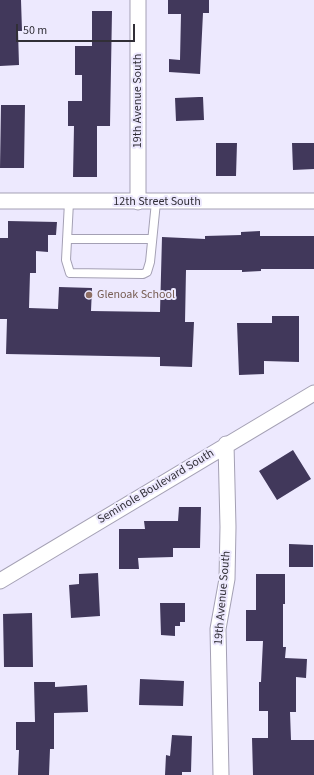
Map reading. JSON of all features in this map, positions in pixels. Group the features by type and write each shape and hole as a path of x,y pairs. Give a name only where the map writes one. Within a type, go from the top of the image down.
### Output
{"street":[{"name":"19th Avenue South","path":"138,0 138,202"},
{"name":"12th Street South","path":"0,201 314,201"},
{"name":"Seminole Boulevard South","path":"0,581 313,393"},
{"name":"19th Avenue South","path":"221,775 218,629 227,579 228,527 226,444"}],"lane":[{"path":"69,202 66,260 70,273 142,274 147,272 150,262 156,202"},
{"path":"67,239 152,239"}],"building":[{"path":"0,0 21,0 22,31 18,31 19,65 0,66"},
{"path":"168,0 209,0 209,13 203,13 200,74 169,72 169,59 180,60 181,14 168,14"},
{"path":"92,11 112,11 110,126 97,126 97,177 73,177 74,126 68,126 68,101 82,101 82,75 75,75 75,46 92,46"},
{"path":"203,97 204,120 176,121 175,98"},
{"path":"1,105 25,105 24,168 0,168"},
{"path":"216,143 237,143 236,176 216,176"},
{"path":"292,143 314,143 314,169 293,170"},
{"path":"8,221 57,222 56,235 48,235 48,252 36,251 36,273 30,273 29,308 58,309 59,287 92,288 91,311 160,312 162,237 205,239 205,236 241,235 241,232 260,231 260,236 314,236 314,269 261,269 261,271 242,272 242,270 186,270 185,322 194,322 192,367 160,366 160,357 6,354 7,319 0,319 0,238 8,238"},
{"path":"272,316 299,316 299,362 264,361 264,374 239,375 237,323 272,323"},
{"path":"293,450 311,479 277,500 259,471"},
{"path":"179,507 201,507 200,548 173,548 173,557 138,558 139,569 119,569 119,529 145,529 144,521 178,521"},
{"path":"289,544 313,545 313,567 289,567"},
{"path":"98,573 100,616 71,618 69,585 79,584 79,574"},
{"path":"256,574 285,574 283,647 286,647 285,658 307,659 306,678 296,677 296,712 290,712 291,740 314,740 314,775 253,775 252,738 268,738 268,711 259,711 259,682 261,682 263,641 246,641 246,610 256,610"},
{"path":"160,603 185,603 185,622 180,622 180,626 175,626 175,636 161,635"},
{"path":"32,613 33,667 4,667 3,614"},
{"path":"140,679 184,681 183,706 139,705"},
{"path":"34,682 55,682 55,687 87,685 88,712 54,713 54,749 50,749 49,775 18,775 19,750 16,750 16,722 35,722"},
{"path":"172,735 192,736 191,772 182,772 182,775 165,775 166,755 170,756"}],"place":[{"name":"Glenoak School","path":"89,295"}]}
